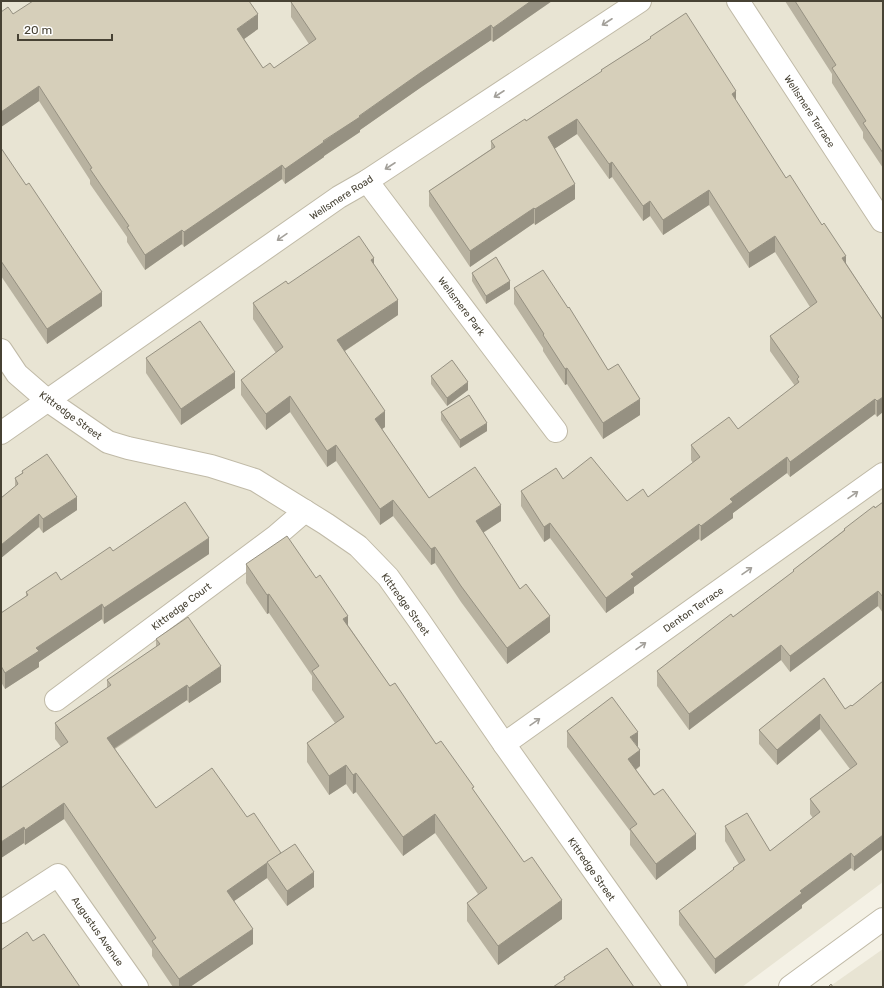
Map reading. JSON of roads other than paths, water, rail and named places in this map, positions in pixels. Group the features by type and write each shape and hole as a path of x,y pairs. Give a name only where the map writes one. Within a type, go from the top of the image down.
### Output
{"street":[{"name":"Wellsmere Road","path":"1,432 339,197 367,181 640,1"},
{"name":"Wellsmere Terrace","path":"738,1 882,221"},
{"name":"Wellsmere Park","path":"367,181 556,431"},
{"name":"Kittredge Street","path":"1,350 17,374 47,400 108,442 128,448 211,466 255,480 326,524 358,546 388,577 676,987"},
{"name":"Denton Terrace","path":"504,744 883,474"},
{"name":"Kittredge Court","path":"56,700 306,512"},
{"name":"Augustus Avenue","path":"1,912 58,875 137,987"},
{"path":"790,987 883,919"}]}
